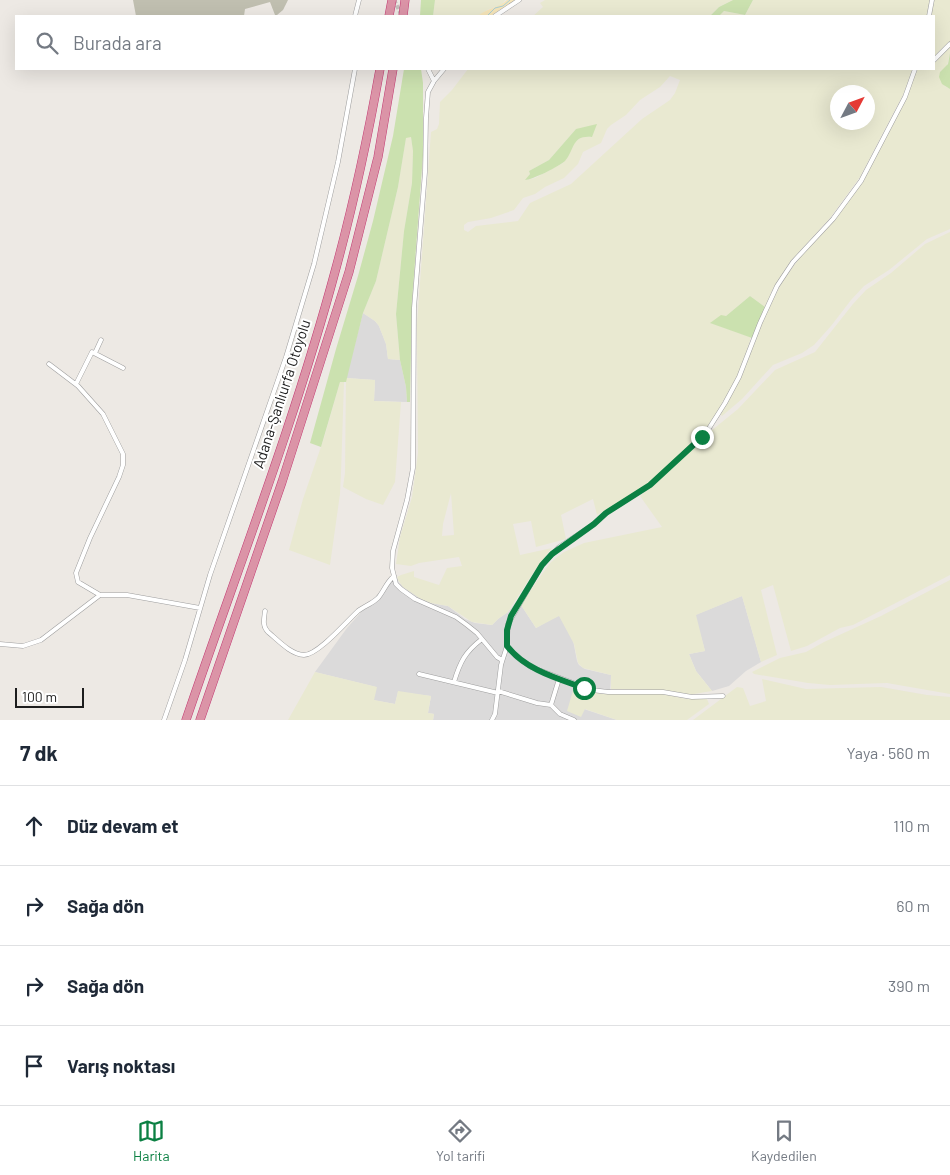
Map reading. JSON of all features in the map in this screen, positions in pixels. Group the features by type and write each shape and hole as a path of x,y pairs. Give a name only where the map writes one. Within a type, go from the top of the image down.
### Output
{"highway":[{"path":"389,15 392,0"},
{"path":"402,15 405,0"},
{"name":"Adana-Şanlıurfa Otoyolu","path":"186,720 307,365 336,268 364,154 380,70"},
{"name":"Adana-Şanlıurfa Otoyolu","path":"200,720 282,482 349,272 378,157 394,70"}],"street":[{"path":"355,15 359,0"},
{"path":"497,15 519,0"},
{"path":"929,15 932,0"},
{"path":"935,59 950,44"},
{"path":"164,720 185,660 210,575 286,357 314,264 338,162 354,70"},
{"path":"428,70 434,81"},
{"path":"443,70 428,92 425,165 414,308 412,468 407,500 393,551 392,563 396,584 408,594 456,618 477,632 496,657 502,660"},
{"path":"492,720 495,714 502,660 507,646 507,630 511,616 542,565 552,554 594,524 606,513 650,485 687,452 709,428 740,377 758,328 777,286 793,262 833,219 860,181 904,96 915,70"},
{"path":"76,384 92,352 94,353 101,340"},
{"path":"94,353 123,368"},
{"path":"49,364 76,384 106,419 123,454 122,469 76,573 78,582 100,595 127,595 200,608"},
{"path":"265,611 264,629 293,651 300,654 310,654 335,634 358,611 378,598 386,584 394,576"},
{"path":"0,644 23,646 41,640 100,595"},
{"path":"454,682 460,663 472,647 482,639"},
{"path":"507,646 526,664 584,688 600,691 653,691 692,697 723,696"},
{"path":"418,674 551,705 563,718 574,720"},
{"path":"551,705 559,679"},
{"path":"495,714 498,720"}],"shaded area":[{"path":"133,0 288,0 283,10 277,15 275,15 270,2 245,9 244,15 136,15"},
{"path":"363,313 379,326 386,344 388,359 400,360 407,402 374,401 375,380 346,378"},
{"path":"397,577 399,583 431,603 448,606 465,619 475,623 492,625 508,612 516,602 521,605 536,628 559,615 573,640 579,665 585,669 611,675 610,694 596,693 574,687 584,709 617,720 433,720 434,714 428,713 431,696 398,692 395,704 373,700 376,687 315,672 347,628 371,601"},
{"path":"742,596 761,662 746,671 729,686 712,691 696,671 689,654 705,651 695,615"}],"green space":[{"path":"421,0 435,0 433,15 420,15"},
{"path":"435,0 505,0 502,5 489,9 480,15 433,15"},
{"path":"545,0 733,0 719,7 711,15 534,15 543,7 540,3"},
{"path":"733,0 753,0 745,15 724,11 720,15 711,15 719,7"},
{"path":"753,0 930,0 927,15 745,15"},
{"path":"934,0 950,0 950,53 947,66 940,72 945,86 950,89 950,229 927,239 889,270 864,286 814,345 802,353 773,365 742,399 722,416 720,414 741,378 762,322 782,282 801,256 840,213 853,195 905,99 917,70 935,70 935,15 931,15"},
{"path":"724,11 745,15 720,15"},
{"path":"950,53 950,89 942,84 939,77 940,72 948,64"},
{"path":"404,70 421,70 423,83 423,155 412,302 410,402 407,402 400,360 396,314 404,231 412,183 413,151 411,137 406,138 398,187 376,281 363,313 346,382 340,382 321,447 310,443 373,221 393,136"},
{"path":"467,70 913,70 904,93 860,177 830,218 791,261 773,289 765,307 750,296 726,316 711,323 750,337 750,341 738,376 709,426 666,469 625,499 597,515 593,499 561,515 566,539 536,547 531,521 513,524 520,555 552,548 508,612 492,625 472,622 448,606 421,599 403,587 397,577 414,571 414,577 439,585 447,568 462,566 459,557 411,566 396,564 400,537 412,497 418,453 417,324 431,132 437,129 440,102","holes":["670,76 680,80 670,100 642,119 571,184 530,203 518,221 476,226 468,232 464,230 464,225 468,222 491,218 514,210 523,198 535,194 564,178 578,164 583,152 601,143 607,129 626,115 640,100 660,87","576,129 592,137 582,137 575,142 563,163 535,178 526,180 530,174 529,171 549,160","451,493 454,535 442,536"]},
{"path":"597,124 592,137 580,138 574,144 565,161 552,169 525,180 530,174 529,171 549,160 576,129"},
{"path":"406,137 411,137 413,151 412,183 404,231 396,314 400,360 388,359 386,344 379,326 363,313 376,281 398,187"},
{"path":"950,232 950,575 853,625 840,628 807,646 791,651 773,585 761,590 777,655 761,662 742,596 696,615 705,651 689,654 696,671 712,691 688,695 652,690 611,689 611,675 583,668 578,663 574,644 559,616 536,628 521,605 551,562 564,552 584,543 662,527 640,496 706,435 738,409 775,370 815,352 866,290 891,273 925,244"},
{"path":"750,296 765,307 752,338 710,323 721,315 726,316"},
{"path":"346,378 375,380 374,401 401,402 395,482 383,505 366,499 343,487 345,473"},
{"path":"340,382 344,382 340,494 330,565 289,550"},
{"path":"950,580 950,694 887,683 830,685 808,683 754,674 752,672 780,658 806,652"},
{"path":"315,672 377,687 374,700 395,704 398,691 431,696 428,713 434,714 433,720 288,720"},
{"path":"762,679 806,689 881,687 950,697 950,720 693,720 737,687 743,688 750,706 766,701"},
{"path":"574,687 602,694 658,693 687,699 707,699 709,704 687,720 617,720 585,709 581,717 567,711"}],"sand":[{"path":"507,0 515,0 492,15 479,15 485,11"}],"waterway":[{"path":"488,15 495,8 503,6 510,0"}],"tunnel":[{"path":"394,0 402,15"}],"route":[{"path":"584,688 553,677 531,667 518,658 507,646 509,620 542,565 555,551 594,524 606,513 642,492 702,437"}]}
